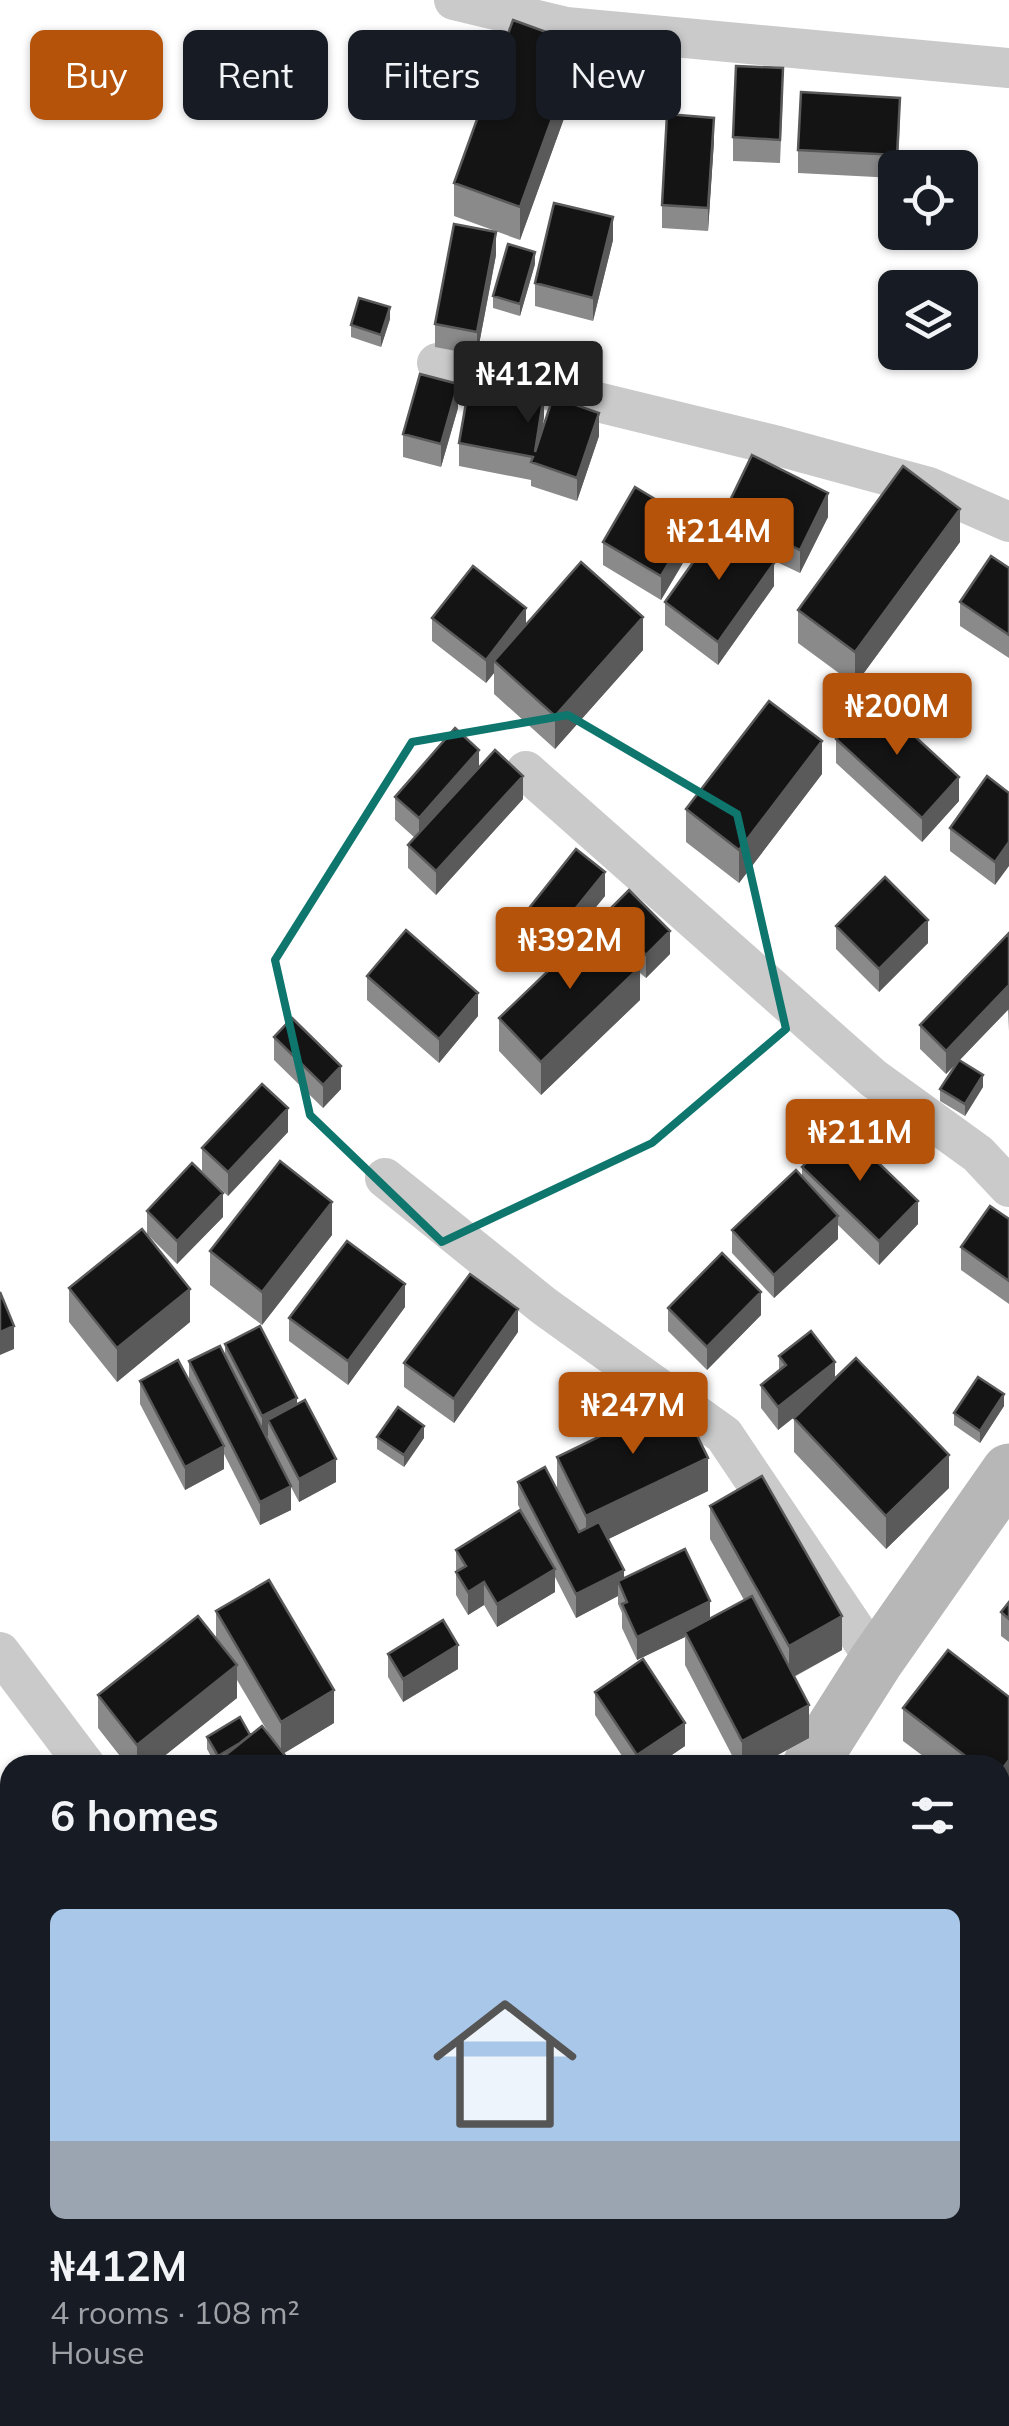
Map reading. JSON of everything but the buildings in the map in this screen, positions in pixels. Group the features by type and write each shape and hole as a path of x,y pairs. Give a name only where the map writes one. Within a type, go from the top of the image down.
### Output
{"street":[{"path":"454,0 1009,68"},
{"path":"437,363 929,486 1009,522"},
{"path":"526,771 873,1078 978,1154 1009,1186"},
{"path":"385,1178 544,1306 724,1435 876,1661"},
{"path":"819,1755 876,1661 1009,1471"},
{"path":"0,1652 77,1755"}],"highlighted area":[{"path":"568,715 737,814 786,1029 652,1143 442,1242 310,1115 275,960 412,742"}]}
